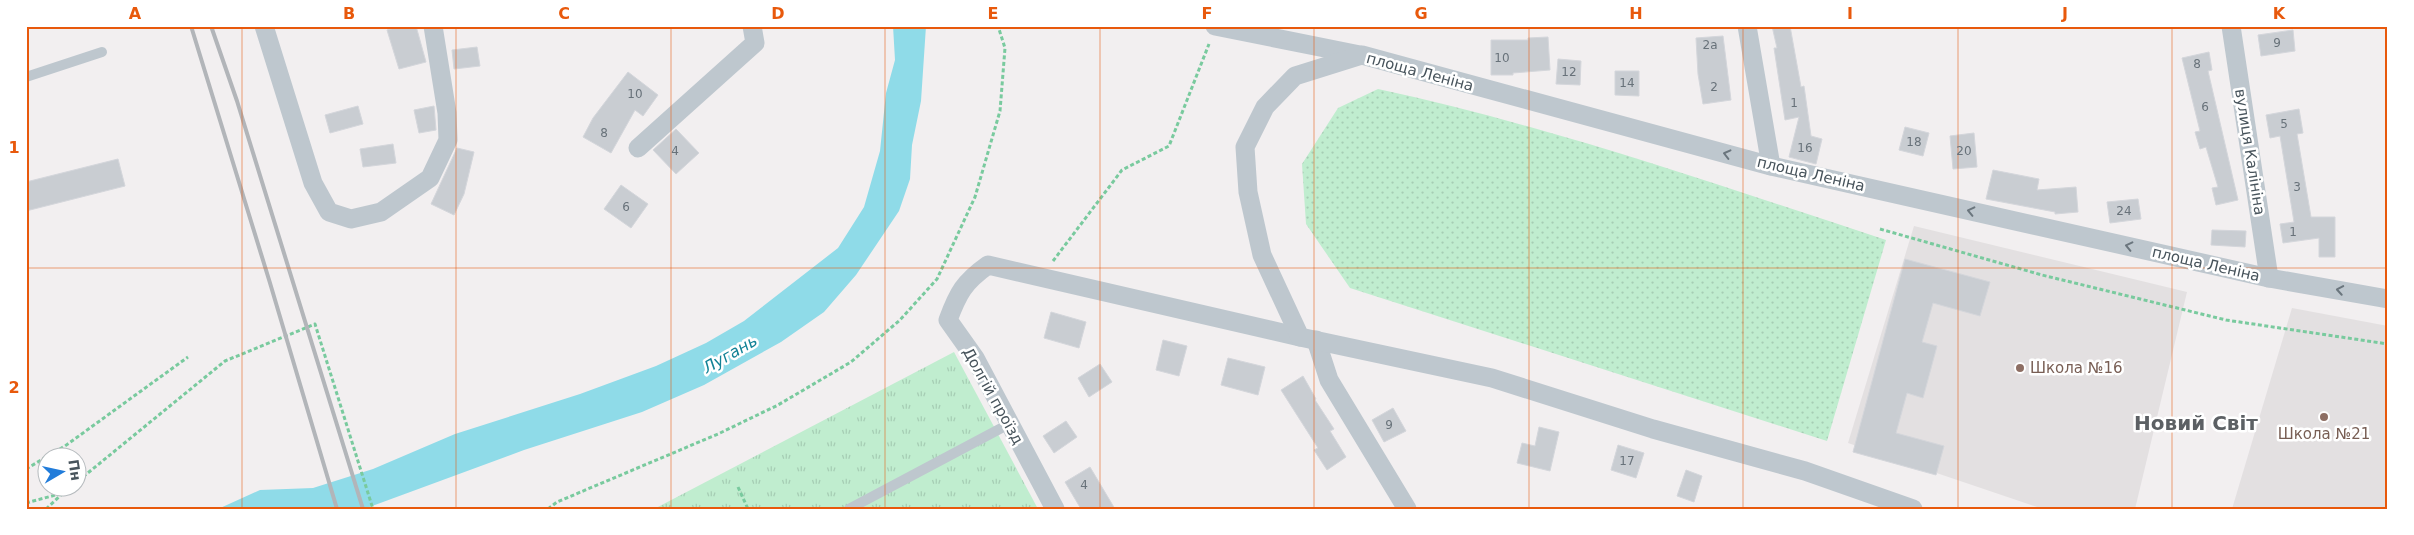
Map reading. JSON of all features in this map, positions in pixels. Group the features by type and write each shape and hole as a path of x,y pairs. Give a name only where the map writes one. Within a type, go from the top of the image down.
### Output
{"street":[{"path":"264,26 314,183 329,212 351,219 380,212 430,178 448,140 447,112 433,26"},
{"path":"638,148 755,43 752,26"},
{"path":"1216,26 1362,55"},
{"path":"1747,26 1771,166"},
{"name":"вулиця Калініна","path":"2230,26 2269,278"},
{"name":"площа Леніна","path":"1407,509 1329,380 1262,255 1248,192 1245,148 1265,108 1295,76 1362,55 1771,166 2269,278 2388,299"},
{"name":"Долгій проїзд","path":"1040,277 988,265 972,276 958,294 948,320 975,358 1055,509"},
{"path":"1040,277 1492,378 1653,429 1805,471 1913,509"}],"lane":[{"path":"26,76 102,52"},
{"path":"849,509 1009,424"}],"path":[{"path":"548,509 557,502 709,438 778,404 851,362 900,320 938,279 975,197 1000,111 1005,48 998,26"},
{"path":"1040,277 1122,170 1169,146 1216,26"},
{"path":"1880,228 2042,275 2226,320 2388,344"},
{"path":"88,473 225,361 315,324 372,509"},
{"path":"26,469 65,446 188,357"},
{"path":"738,487 748,509"},
{"path":"26,503 44,498"},
{"path":"46,509 58,498"}],"shaded area":[{"name":"Школа №16","path":"1914,226 2187,292 2135,509 2043,509 1848,443"},
{"name":"Школа №21","path":"2292,308 2388,326 2388,509 2232,509"}],"green space":[{"path":"1378,89 1506,120 1634,158 1886,240 1827,441 1350,288 1306,224 1302,164 1338,108"},
{"path":"954,352 1038,509 654,509"}],"water":[{"name":"Лугань","path":"893,26 926,26 921,101 912,145 910,179 899,211 856,275 824,312 781,342 704,385 642,412 524,450 364,509 218,509 260,490 313,488 373,469 455,434 580,394 656,366 706,343 744,321 838,248 864,207 880,151 886,93 895,60"}],"building":[{"path":"402,26 416,26 426,62 399,69 387,30"},
{"path":"1772,26 1790,26 1801,87 1804,86 1811,136 1822,139 1816,164 1789,157 1799,117 1785,120 1774,48 1777,48"},
{"path":"2293,30 2295,51 2261,56 2258,35"},
{"path":"1723,36 1731,100 1703,104 1698,74 1696,38"},
{"path":"1548,37 1550,70 1513,73 1513,75 1491,75 1491,40 1528,40 1528,38"},
{"path":"477,47 480,66 454,69 452,50"},
{"path":"2209,52 2212,70 2208,71 2238,200 2216,205 2212,188 2218,187 2206,147 2200,149 2195,132 2200,131 2182,58"},
{"path":"1558,59 1581,61 1580,85 1556,84"},
{"path":"1615,71 1639,71 1639,96 1615,95"},
{"path":"628,72 658,95 643,116 635,110 611,153 583,137 593,118"},
{"path":"358,106 363,124 330,133 325,115"},
{"path":"434,106 436,130 419,133 414,110"},
{"path":"2299,109 2303,133 2297,134 2311,217 2335,217 2335,257 2319,257 2319,238 2283,243 2280,224 2294,222 2280,136 2270,138 2266,115"},
{"path":"1905,127 1929,133 1923,156 1899,150"},
{"path":"676,129 699,153 676,174 653,150"},
{"path":"1974,133 1977,167 1953,169 1950,136"},
{"path":"393,144 396,163 363,167 360,149"},
{"path":"457,148 474,152 464,194 454,215 431,204"},
{"path":"118,159 125,186 26,211 26,182"},
{"path":"1993,170 2039,179 2037,190 2076,187 2078,212 2055,214 2055,212 1986,199"},
{"path":"621,185 648,204 631,228 604,209"},
{"path":"2138,199 2141,219 2110,223 2107,202"},
{"path":"2212,230 2246,231 2245,247 2211,245"},
{"path":"1905,259 1990,282 1980,316 1933,303 1922,342 1937,346 1923,398 1907,393 1896,433 1944,446 1936,475 1853,452"},
{"path":"1051,312 1086,322 1079,348 1044,338"},
{"path":"1163,340 1187,346 1179,376 1156,370"},
{"path":"1228,358 1265,367 1258,395 1221,385"},
{"path":"1100,364 1112,382 1089,397 1078,378"},
{"path":"1303,376 1315,400 1334,429 1330,431 1346,457 1327,470 1314,450 1318,448 1281,390"},
{"path":"1393,408 1406,431 1384,442 1372,420"},
{"path":"1066,421 1077,437 1054,453 1043,436"},
{"path":"1539,427 1559,432 1550,471 1517,463 1522,443 1535,446"},
{"path":"1618,445 1644,453 1636,478 1611,470"},
{"path":"1090,467 1115,509 1081,509 1065,482"},
{"path":"1686,470 1702,476 1694,502 1677,496"}],"railway":[{"path":"191,26 337,509"},
{"path":"211,26 237,101 363,509"}],"place":[{"name":"Школа №16","path":"2020,368"},
{"name":"Школа №21","path":"2324,417"}],"district":[{"name":"Новий Світ","path":"2196,423"}]}
